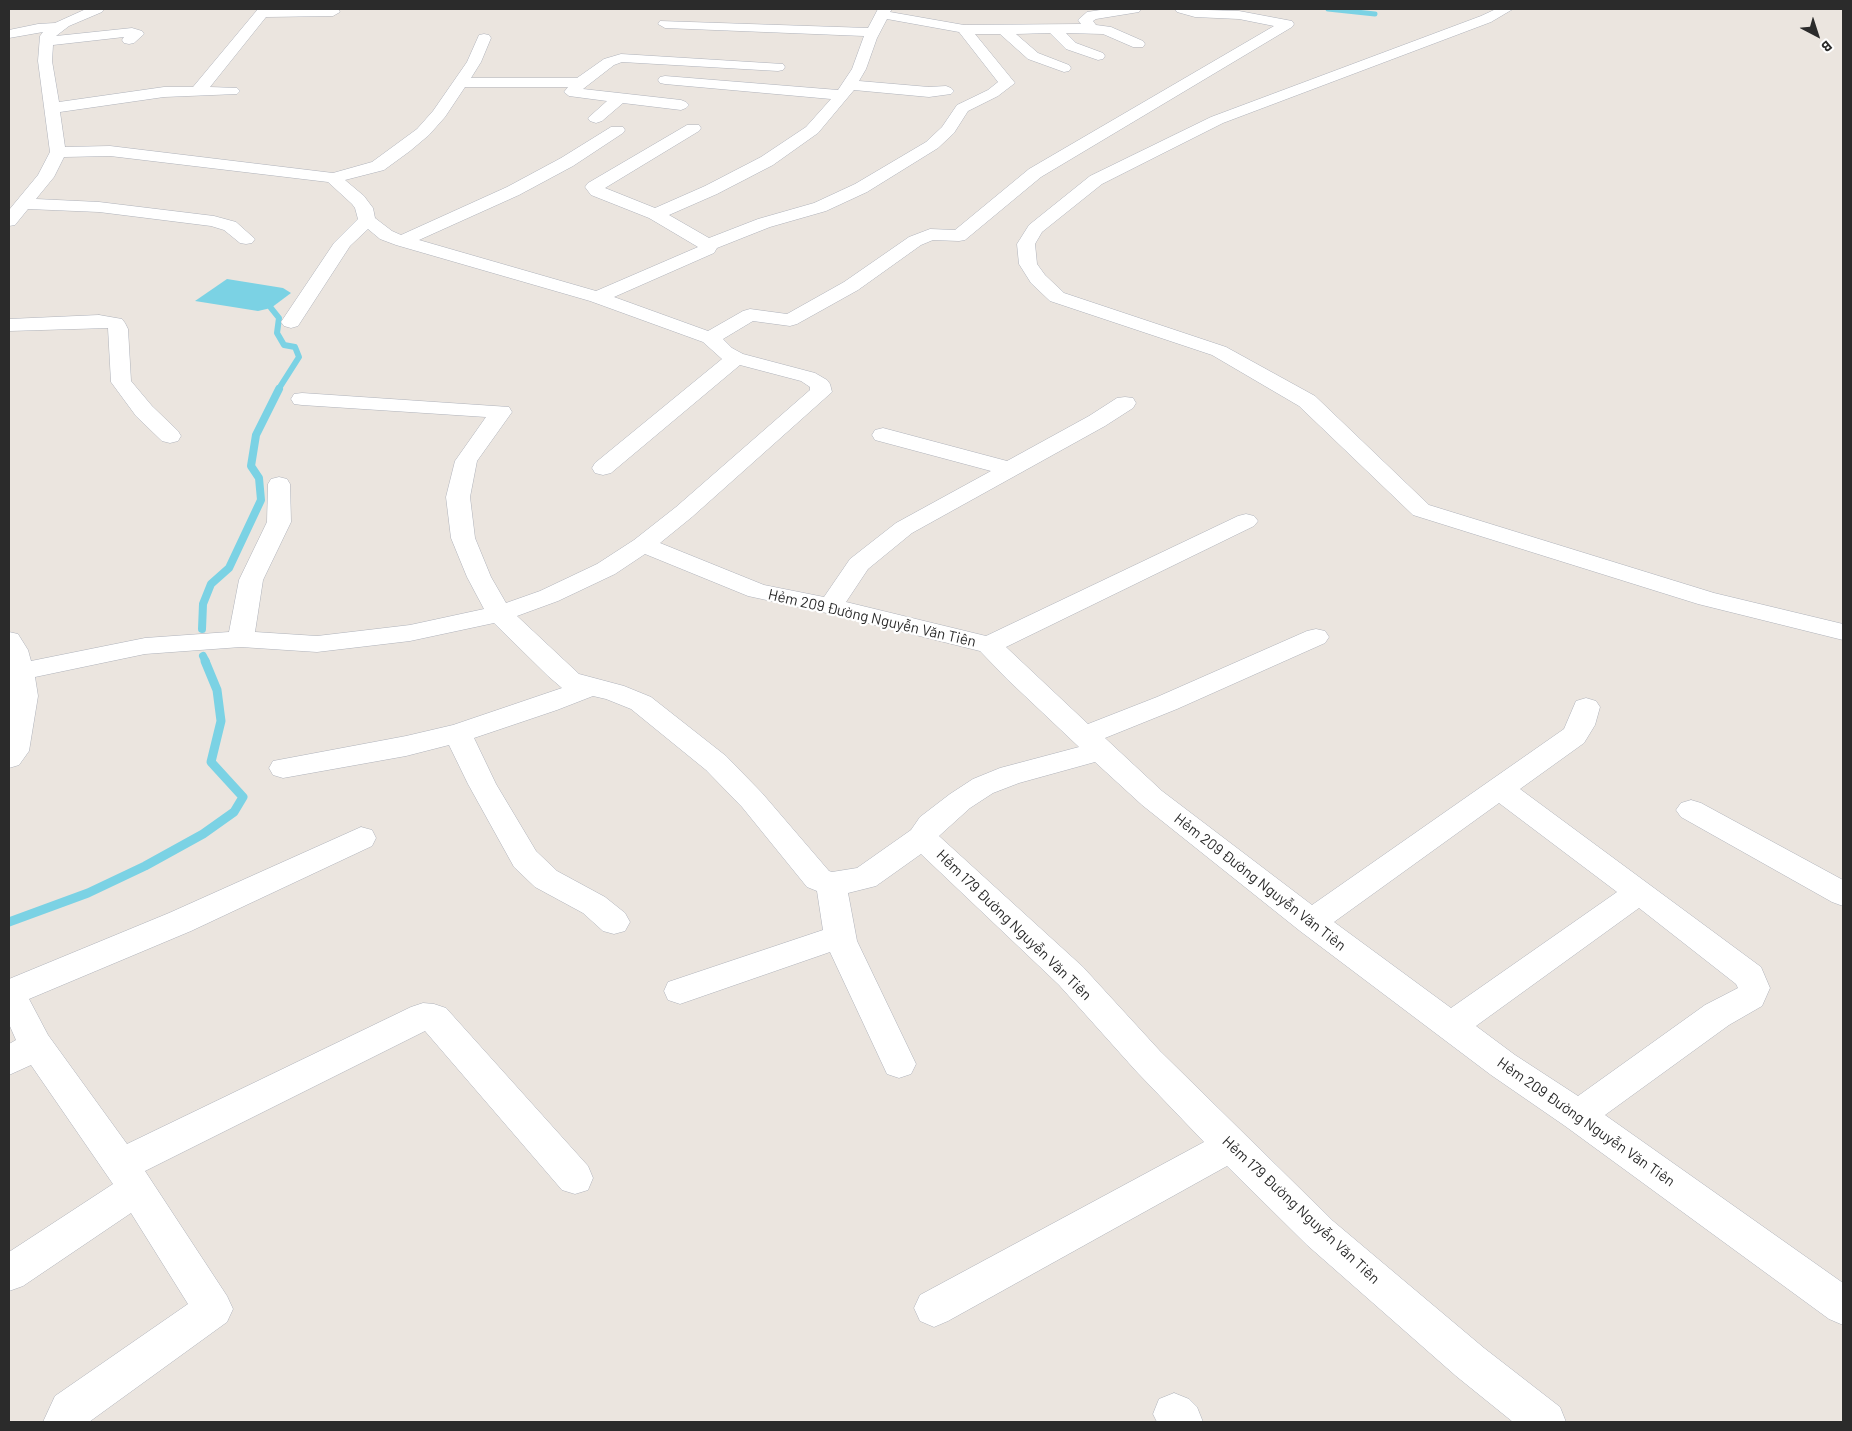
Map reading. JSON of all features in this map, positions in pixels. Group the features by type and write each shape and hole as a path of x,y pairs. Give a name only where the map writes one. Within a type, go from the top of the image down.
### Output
{"street":[{"path":"9,34 58,26 97,9"},
{"path":"1088,28 1090,26 1085,20 1088,17 1134,9"},
{"path":"710,338 750,315 790,320 851,286 915,242 930,234 959,236 1035,173 1287,24 1239,15 1195,13 1182,9"},
{"path":"1506,9 1486,19 1218,120 1096,180 1035,229 1026,244 1028,264 1038,279 1056,297 1220,352 1307,401 1421,510 1707,599 1843,632"},
{"path":"199,90 264,11 333,12"},
{"path":"705,15 832,17"},
{"path":"861,17 964,29 1088,28 1106,30 1138,44"},
{"path":"665,24 880,18"},
{"path":"656,214 711,190 767,161 812,130 846,90 859,69 880,18"},
{"path":"9,221 46,176 58,152 45,61 47,36 58,26"},
{"path":"597,296 703,253 708,250 708,246 764,224 820,207 861,188 932,145 948,130 962,108 993,93 1007,83 964,29"},
{"path":"1054,29 1071,46 1098,56"},
{"path":"1004,30 1033,56 1064,68"},
{"path":"47,41 132,32 137,34 129,40"},
{"path":"58,152 110,152 333,178 378,166 423,132 439,114 474,62 484,38"},
{"path":"681,105 572,92 580,83 609,62 622,58 778,67"},
{"path":"666,80 846,90 946,91"},
{"path":"461,82 580,83"},
{"path":"52,108 158,92 232,91"},
{"path":"596,118 620,98"},
{"path":"692,128 594,189 656,214 708,246"},
{"path":"402,241 513,191 567,162 620,137 659,148"},
{"path":"15,672 145,646 241,639 317,644 410,633 472,621 549,596 606,569 642,545 684,512 821,392 820,384 808,377 736,358 725,352 710,338 597,296 386,235 367,220 364,208 358,200 333,178"},
{"path":"23,204 99,207 195,217 230,226 246,239"},
{"path":"291,322 343,243 367,220"},
{"path":"9,325 99,321 114,323 118,329 121,382 144,410 170,436"},
{"path":"603,468 736,358"},
{"path":"302,399 501,412 466,461 458,497 464,538 479,577 498,613 570,681 614,692 641,703 716,762 752,800 818,879 831,884 840,936 899,1064"},
{"path":"832,606 859,564 904,528 1098,421 1125,402"},
{"path":"883,435 1010,470"},
{"path":"241,639 251,580 278,522 278,484"},
{"path":"990,645 1246,522"},
{"name":"Hẻm 209 Đường Nguyễn Văn Tiên","path":"642,545 757,591 832,606 990,645 1092,744 1152,798 1311,922 1503,1064 1578,1115 1843,1306"},
{"path":"922,838 930,825 960,800 983,786 1092,744 1316,637"},
{"path":"9,640 15,650 15,672 24,696 15,750 9,758"},
{"path":"283,768 406,746 458,733 547,704 589,687"},
{"path":"1311,922 1574,736 1581,725 1586,707"},
{"path":"458,733 482,784 525,859 546,879 594,906 614,922"},
{"path":"1500,789 1749,976 1754,988 1750,997 1717,1016 1578,1115"},
{"path":"1691,810 1843,894"},
{"path":"64,1422 70,1411 214,1309 128,1177 22,1053 9,992 180,922 361,838"},
{"name":"Hẻm 179 Đường Nguyễn Văn Tiên","path":"831,884 866,878 922,838 988,897 1071,976 1148,1061 1230,1146 1320,1233 1470,1362 1545,1422"},
{"path":"1451,1026 1639,892"},
{"path":"680,991 840,936"},
{"path":"9,1273 128,1177 424,1018 434,1018 575,1178"},
{"path":"934,1308 1230,1146"}],"water":[{"path":"227,279 283,288 291,293 271,308 258,311 195,301"}],"waterway":[{"path":"1328,9 1375,14"},
{"path":"271,308 279,318 277,333 284,345 295,347 299,357 278,390"},
{"path":"202,629 203,604 211,584 229,568 261,500 259,478 251,466 256,435 279,389"},
{"path":"203,656 206,662"},
{"path":"9,922 88,893 145,866 203,834 234,812 243,797 211,762 221,721 217,690 205,661"}]}
